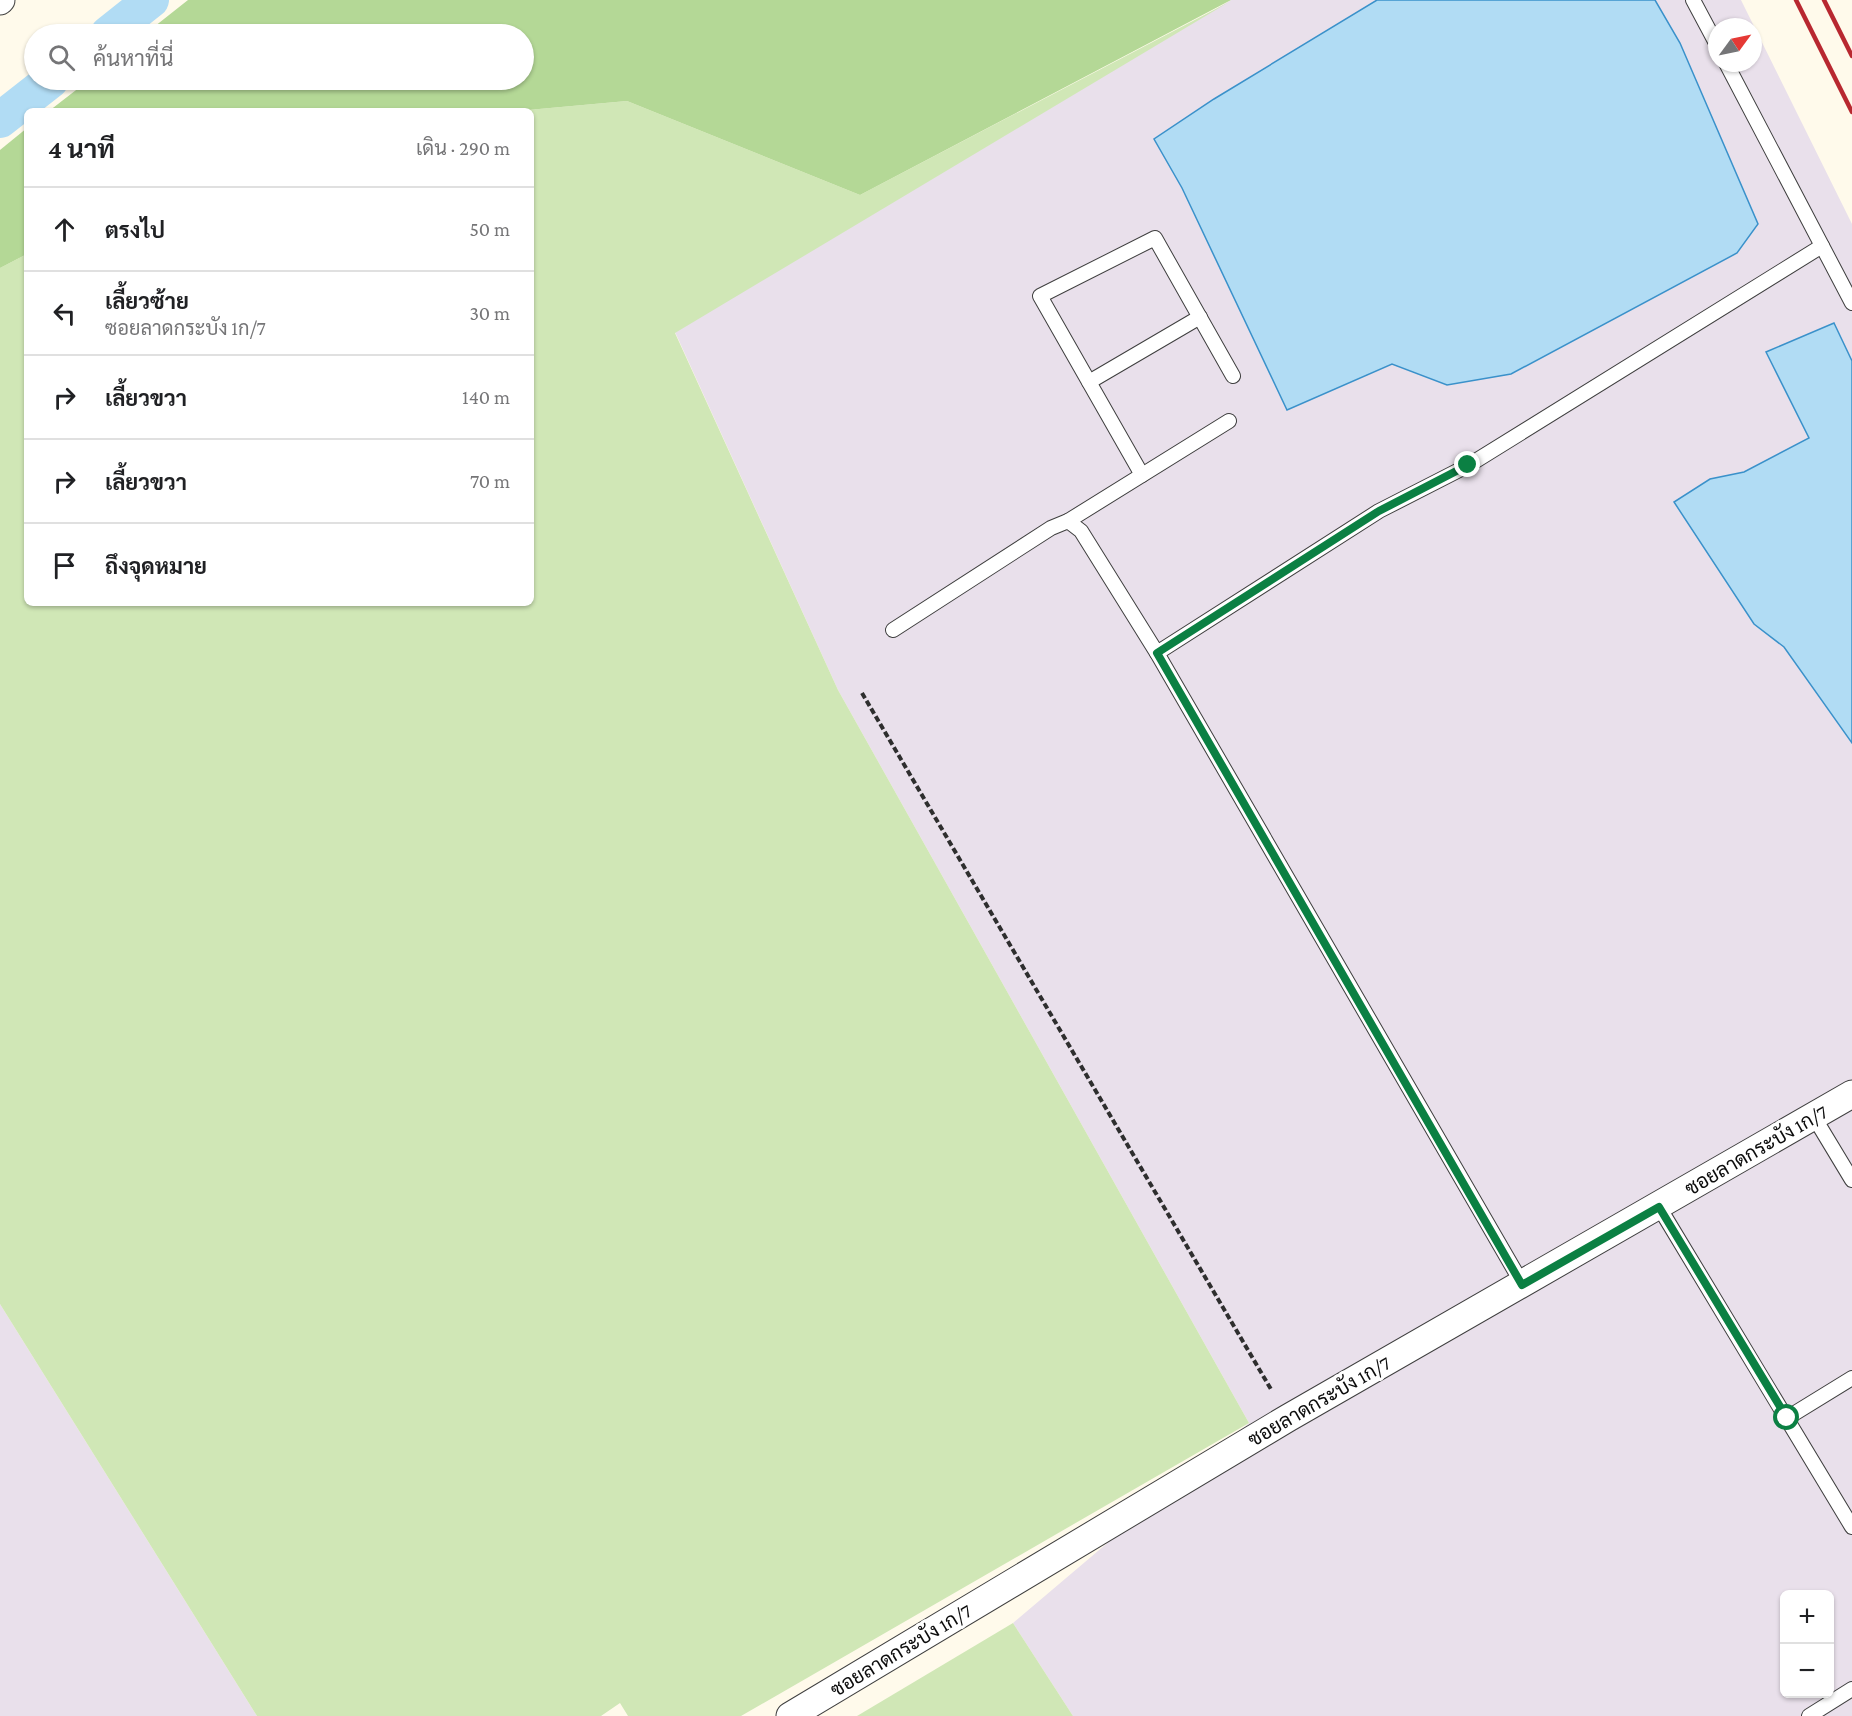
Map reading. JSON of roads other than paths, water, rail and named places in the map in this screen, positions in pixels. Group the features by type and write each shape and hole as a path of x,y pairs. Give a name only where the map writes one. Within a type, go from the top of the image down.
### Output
{"street":[{"name":"ซอยลาดกระบัง 1ก/7","path":"790,1716 1288,1418 1659,1207 1852,1094"}],"lane":[{"path":"1694,0 1708,27"},
{"path":"1731,72 1852,303"},
{"path":"1142,475 1040,297 1155,238 1233,376"},
{"path":"1157,653 1379,511 1468,465 1822,246"},
{"path":"1089,382 1200,317"},
{"path":"893,630 1051,528 1068,521 1229,421"},
{"path":"1068,521 1081,531 1157,653 1522,1285"},
{"path":"1814,1117 1852,1180"},
{"path":"1659,1207 1852,1527"},
{"path":"1787,1418 1852,1378"},
{"path":"1809,1716 1852,1689"}],"water":[{"path":"1377,0 1655,0 1680,43 1758,224 1737,253 1511,374 1447,385 1392,364 1287,410 1182,188 1154,139 1214,99"},
{"path":"1834,323 1852,361 1852,743 1784,647 1754,624 1674,502 1710,479 1744,472 1809,438 1766,352"}],"waterway":[{"path":"121,24 151,0"},
{"path":"0,120 38,90"}],"railway":[{"path":"1796,0 1852,112"},
{"path":"1824,0 1852,56"}]}
